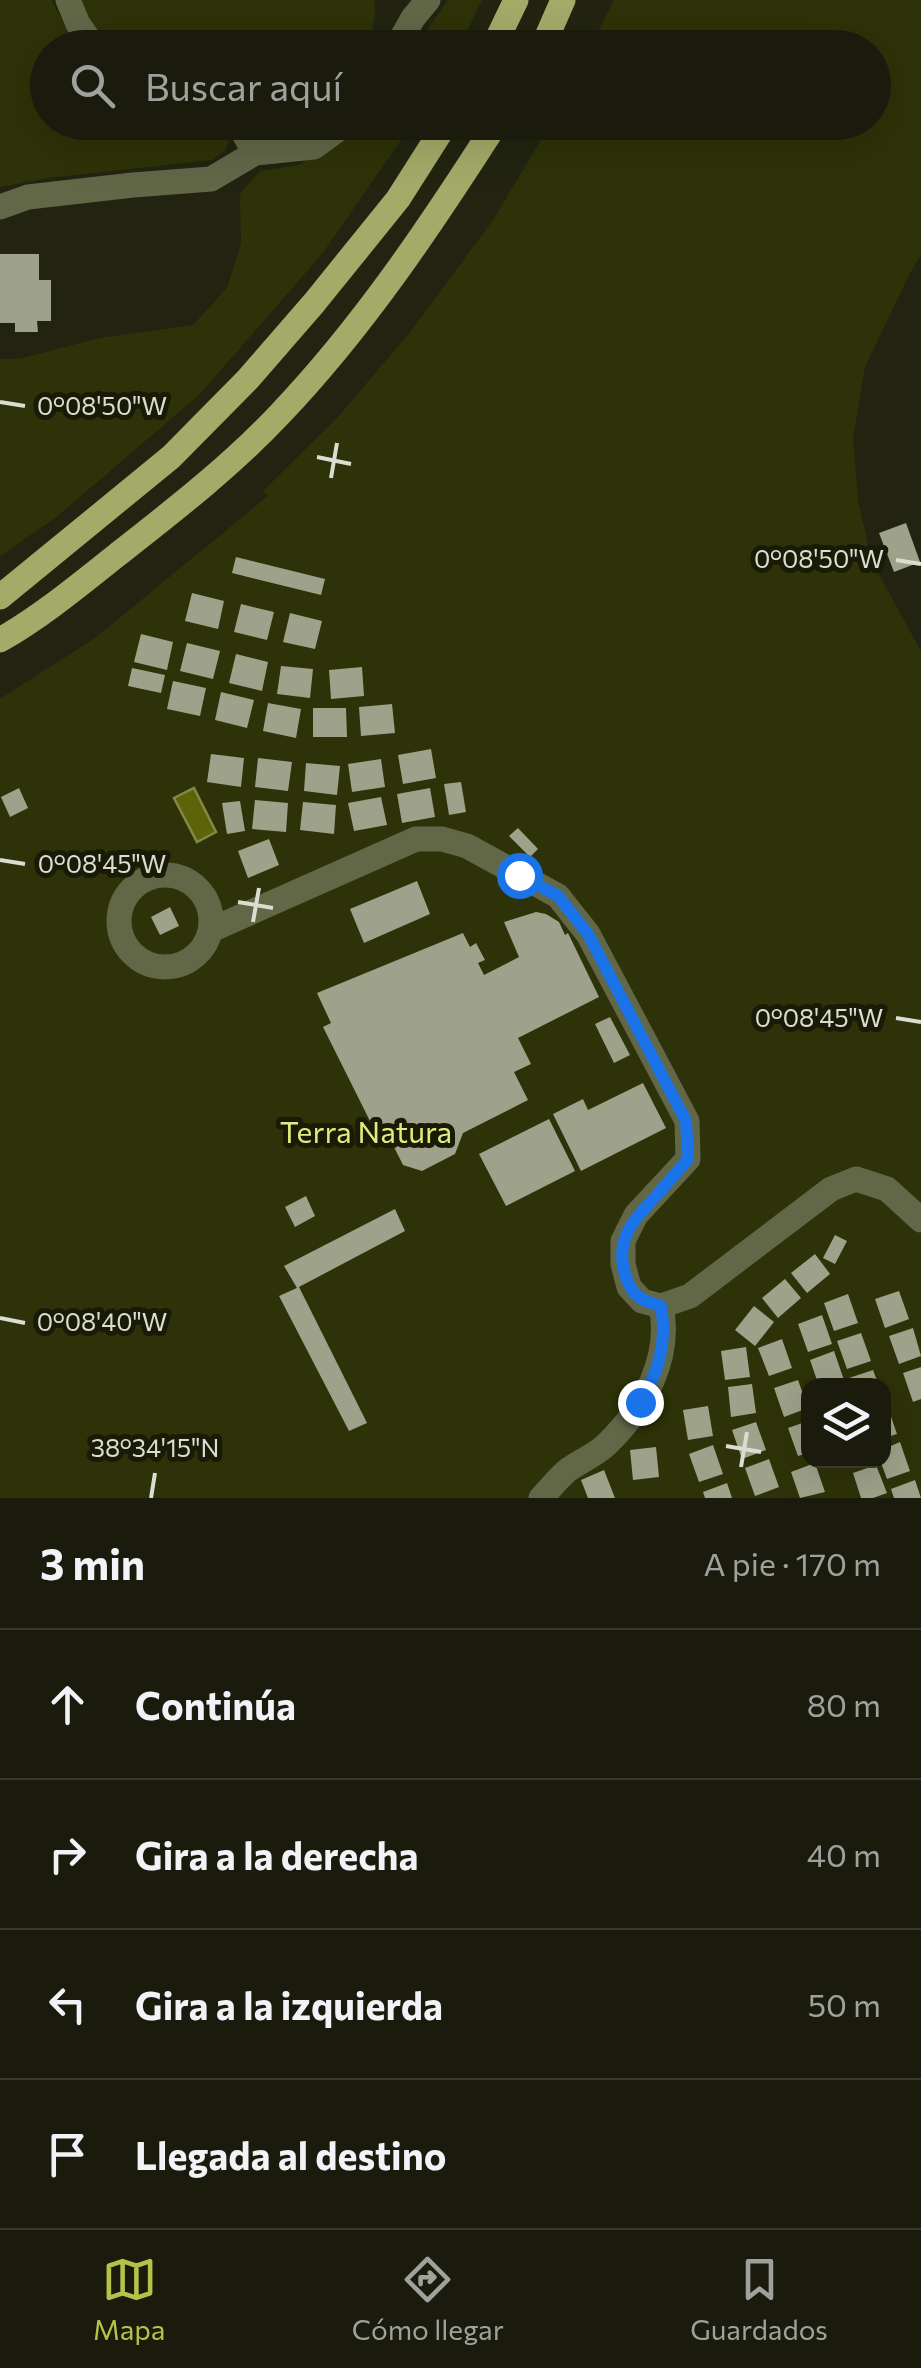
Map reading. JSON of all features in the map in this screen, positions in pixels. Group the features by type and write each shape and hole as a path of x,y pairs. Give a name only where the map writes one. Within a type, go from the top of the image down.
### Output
{"main road":[{"path":"502,30 516,0"},
{"path":"550,30 563,0"},
{"path":"0,597 170,457 248,380 398,198 435,140"},
{"path":"0,640 31,622 194,495 278,416 348,335 429,229 486,140"}],"lane":[{"path":"68,0 82,30"},
{"path":"404,30 415,6"},
{"path":"248,140 255,153"},
{"path":"0,207 28,197 211,179 255,153 314,146 322,140"},
{"path":"211,930 416,839 442,839 467,846 558,896 588,934 686,1121 688,1159 636,1215 622,1241 629,1287 642,1301 661,1306 690,1296 830,1189 856,1179 887,1189 921,1220"},
{"path":"116,960 166,968 195,957 211,930 211,915 207,900 186,880 158,875 132,888 123,900 118,915 119,931 125,946 144,962"},
{"path":"541,1498 566,1472 606,1445 652,1383 660,1360 664,1322 661,1306"}],"green space":[{"path":"0,0 51,0 69,30 30,30 30,140 229,140 225,151 212,160 0,187"},
{"path":"77,0 374,0 375,10 372,30 95,30"},
{"path":"448,0 482,0 467,30 427,30"},
{"name":"Terra Natura","path":"614,0 921,0 921,255 865,367 853,438 858,500 872,562 921,651 921,1498 0,1498 0,699 95,638 268,496 263,491 337,418 411,331 493,220 541,140 891,140 891,30 599,30"},
{"path":"342,140 401,140 322,254 199,395 54,519 0,556 0,359 19,359 100,338 193,325 227,288 241,244 240,194 260,171 298,165"}],"shaded area":[{"path":"194,788 216,832 197,842 174,798"}],"building":[{"path":"0,254 39,254 39,280 51,280 51,321 37,321 38,332 15,332 15,323 0,323"},
{"path":"906,523 920,562 894,572 879,533"},
{"path":"236,557 325,579 321,595 232,573"},
{"path":"192,593 224,601 218,629 185,621"},
{"path":"241,604 274,612 267,640 234,632"},
{"path":"290,613 322,621 315,649 283,642"},
{"path":"141,634 173,642 167,670 134,662"},
{"path":"187,643 220,651 213,679 180,671"},
{"path":"236,654 268,662 262,691 229,683"},
{"path":"281,666 313,669 310,698 277,694"},
{"path":"362,667 364,696 331,699 329,670"},
{"path":"132,668 165,675 161,693 128,686"},
{"path":"173,681 206,688 200,716 167,709"},
{"path":"221,692 254,700 247,728 215,720"},
{"path":"268,703 301,709 296,738 263,731"},
{"path":"392,704 395,733 361,736 359,707"},
{"path":"313,708 346,708 347,737 313,737"},
{"path":"431,749 436,778 403,784 398,755"},
{"path":"211,754 244,758 241,787 207,782"},
{"path":"258,758 292,762 288,791 255,787"},
{"path":"381,759 385,787 352,792 348,764"},
{"path":"306,763 340,766 337,795 304,791"},
{"path":"461,782 466,812 449,815 444,784"},
{"path":"19,788 28,808 10,817 1,797"},
{"path":"430,788 435,817 402,823 397,794"},
{"path":"381,797 387,825 354,831 348,803"},
{"path":"255,800 288,803 286,832 252,829"},
{"path":"240,801 245,831 227,834 222,803"},
{"path":"303,802 336,805 334,834 300,830"},
{"path":"518,828 538,849 530,857 509,836"},
{"path":"269,839 279,865 248,878 238,851"},
{"path":"417,881 430,914 364,943 350,909"},
{"path":"170,907 179,926 160,935 151,917"},
{"path":"536,912 559,922 565,935 568,933 599,997 518,1038 531,1064 514,1072 528,1100 463,1133 455,1154 422,1171 403,1165 388,1135 379,1139 323,1027 331,1023 317,993 463,933 470,947 476,943 485,960 478,963 484,975 519,957 504,922"},
{"path":"610,1017 630,1055 614,1063 595,1024"},
{"path":"643,1083 666,1128 581,1171 553,1114 583,1099 588,1110"},
{"path":"549,1119 575,1171 506,1206 479,1154"},
{"path":"306,1196 315,1216 295,1227 285,1207"},
{"path":"395,1209 405,1231 297,1288 284,1266"},
{"path":"835,1235 847,1241 835,1264 823,1258"},
{"path":"815,1254 830,1274 807,1293 791,1273"},
{"path":"785,1279 801,1298 778,1318 762,1298"},
{"path":"299,1287 367,1423 349,1431 279,1296"},
{"path":"899,1291 909,1319 885,1328 875,1299"},
{"path":"848,1294 858,1323 834,1331 824,1303"},
{"path":"754,1306 774,1322 755,1346 735,1330"},
{"path":"822,1315 832,1344 808,1352 798,1324"},
{"path":"913,1328 921,1356 899,1364 889,1336"},
{"path":"861,1333 871,1361 847,1369 837,1341"},
{"path":"782,1339 792,1368 769,1376 758,1348"},
{"path":"746,1347 750,1377 725,1380 721,1351"},
{"path":"834,1351 843,1378 816,1378 810,1360"},
{"path":"921,1367 921,1399 913,1402 903,1373"},
{"path":"873,1370 876,1378 849,1378"},
{"path":"798,1380 801,1411 784,1417 774,1388"},
{"path":"752,1384 756,1413 731,1417 728,1387"},
{"path":"708,1406 713,1436 688,1440 683,1410"},
{"path":"756,1422 766,1450 742,1459 732,1430"},
{"path":"801,1423 801,1455 798,1456 788,1428"},
{"path":"900,1442 910,1471 887,1479 883,1468 891,1468 891,1446"},
{"path":"713,1445 723,1474 699,1482 689,1454"},
{"path":"656,1447 659,1477 633,1480 630,1450"},
{"path":"769,1459 779,1487 755,1496 745,1468"},
{"path":"817,1468 825,1492 800,1498 791,1472"},
{"path":"877,1468 887,1493 861,1498 853,1473"},
{"path":"604,1470 615,1498 588,1498 581,1480"},
{"path":"915,1480 921,1498 894,1498 891,1489"},
{"path":"727,1483 732,1498 705,1498 703,1492"}],"route":[{"path":"519,875 558,896 588,934 686,1121 688,1159 636,1215 622,1241 629,1287 642,1301 661,1306 664,1322 660,1360 640,1402"}]}
